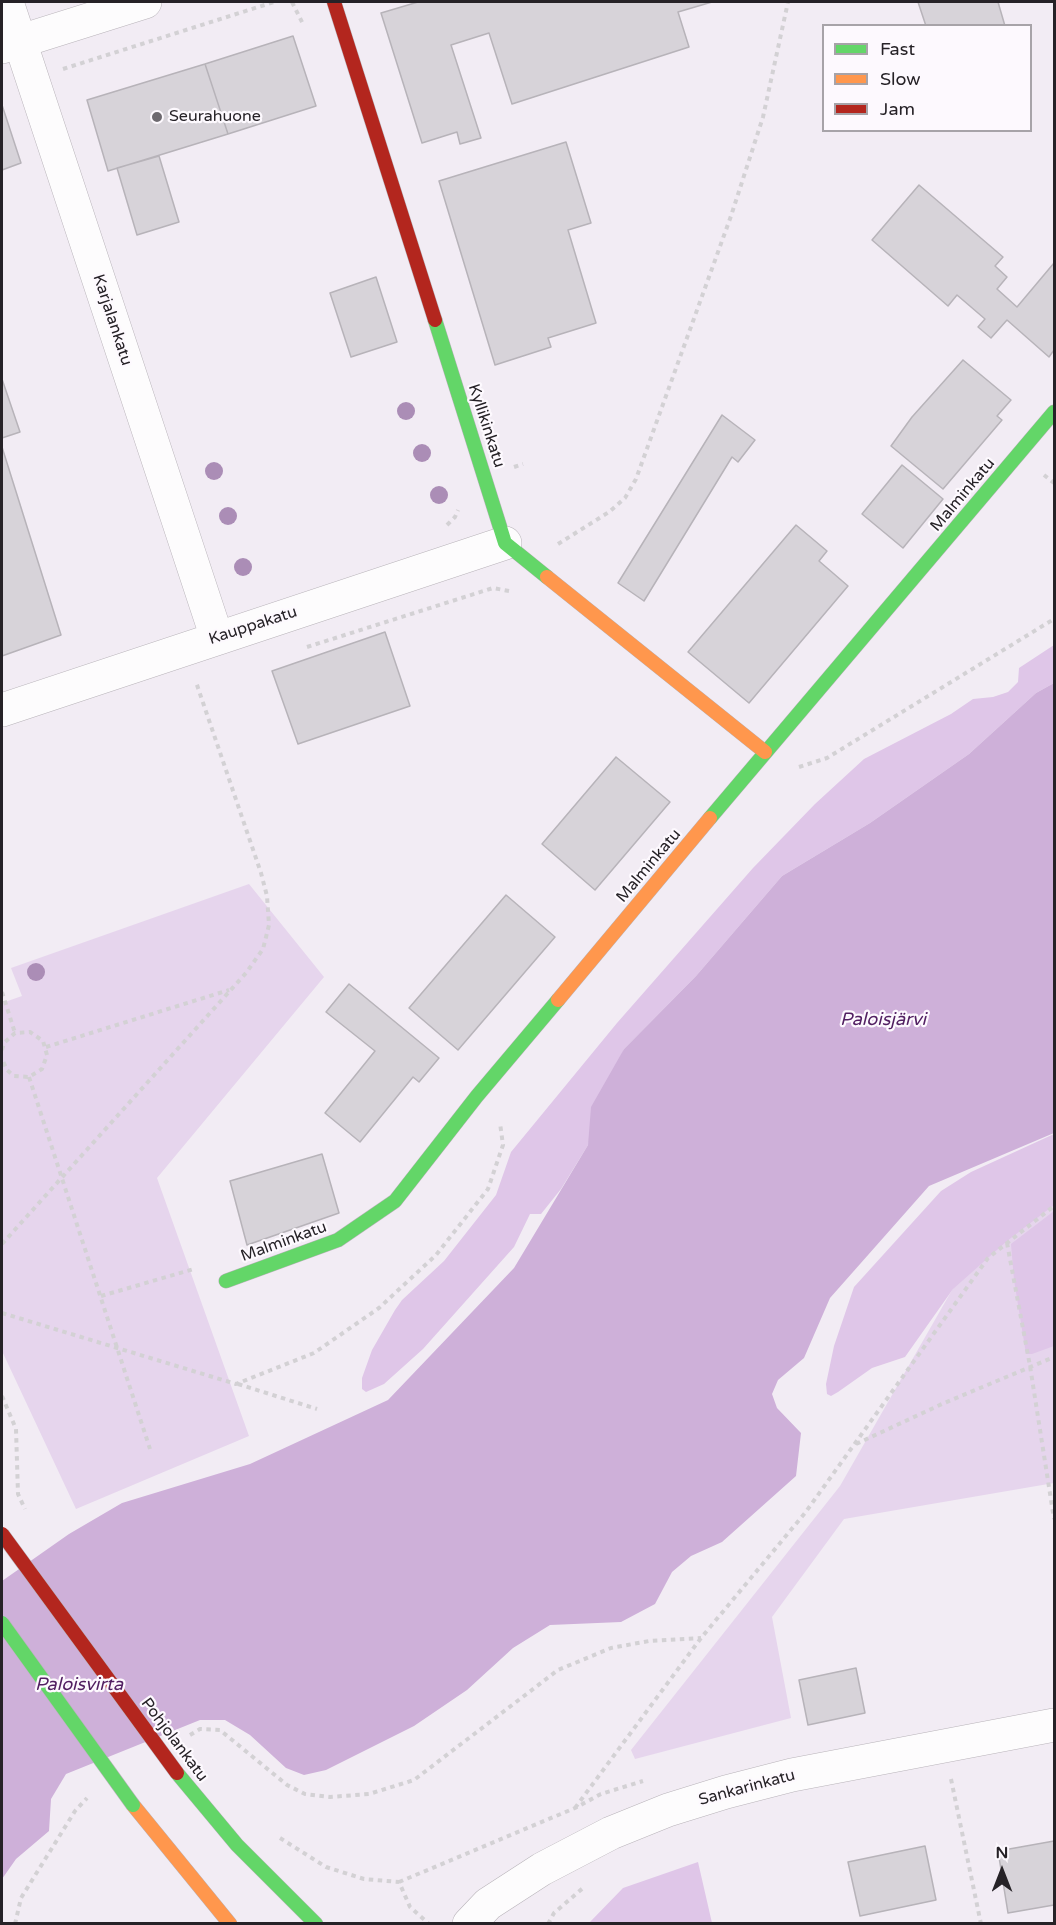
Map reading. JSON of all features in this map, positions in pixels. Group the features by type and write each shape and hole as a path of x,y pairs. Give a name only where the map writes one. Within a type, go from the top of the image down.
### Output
{"street":[{"name":"Karjalankatu","path":"8,2 11,44 33,78 216,638"},
{"path":"11,44 145,2"},
{"name":"Kyllikinkatu","path":"334,2 506,543"},
{"name":"Malminkatu","path":"226,1281 338,1240 395,1201 485,1087 765,752 1054,412"},
{"path":"506,543 765,752"},
{"name":"Kauppakatu","path":"2,710 506,543"},
{"name":"Pohjolankatu","path":"2,1533 177,1773 237,1845 290,1900 316,1923"},
{"path":"2,1623 133,1805 230,1923"},
{"name":"Sankarinkatu","path":"469,1923 488,1904 542,1869 611,1833 668,1810 792,1775 1054,1725"}],"path":[{"path":"33,78 274,2"},
{"path":"292,2 305,31"},
{"path":"558,544 609,512 626,498 636,479 731,216 763,117 788,2"},
{"path":"67,67 71,79"},
{"path":"447,525 455,518 459,507"},
{"path":"765,752 786,770 827,758 1054,619"},
{"path":"2,1244 231,990 263,949 269,925 267,896 196,684"},
{"path":"46,1047 231,990"},
{"path":"2,992 15,1033"},
{"path":"2,1050 9,1037 15,1033 30,1032 43,1041 46,1047 46,1063 42,1069 29,1077 14,1076 2,1062"},
{"path":"29,1077 150,1449"},
{"path":"575,1808 701,1638 805,1513 988,1258 1054,1206"},
{"path":"1007,1243 1030,1366 1054,1519"},
{"path":"101,1296 195,1268 226,1281"},
{"path":"855,1445 1054,1357"},
{"path":"236,1384 317,1409"},
{"path":"2,1396 16,1429 18,1494 30,1517"},
{"path":"182,1740 201,1729 220,1730 287,1785 306,1794 330,1797 369,1794 414,1780 558,1670 611,1648 649,1641 701,1638"},
{"path":"940,1780 963,1776"},
{"path":"951,1779 981,1923"},
{"path":"15,1923 21,1898 75,1811 86,1798 96,1792"},
{"path":"272,1832 290,1846 326,1867 364,1879 399,1882 410,1907 429,1923"},
{"path":"548,1923 554,1913 584,1887"}],"shaded area":[{"path":"1054,645 1054,683 1036,693 969,754 870,823 782,876 696,976 624,1049 594,1122 588,1145 561,1189 541,1214 530,1214 514,1247 423,1349 384,1384 366,1392 362,1389 362,1378 372,1350 395,1310 402,1300 444,1261 496,1195 511,1152 617,1023 753,868 815,804 864,759 951,714 973,699 993,697 1008,692 1018,682 1019,668"},
{"path":"249,884 324,977 157,1178 249,1436 76,1509 2,1351 2,1003 22,996 11,968"},
{"path":"1054,1134 1054,1205 1007,1241 953,1289 905,1357 872,1368 838,1392 831,1396 827,1394 826,1384 834,1346 854,1287 941,1191 971,1172"},
{"path":"1054,1203 1054,1483 844,1519 772,1617 791,1718 635,1759 631,1750 840,1486 972,1255"},
{"path":"1054,1211 1054,1346 1026,1354 1014,1280 1011,1244"},
{"path":"698,1862 712,1923 589,1923 623,1888"}],"water":[{"name":"Paloisjärvi","path":"1054,683 1054,1133 929,1186 830,1298 804,1358 778,1380 772,1394 777,1408 801,1433 796,1476 722,1542 691,1556 672,1572 655,1604 621,1622 550,1625 513,1648 467,1690 414,1726 326,1770 304,1775 286,1768 250,1735 225,1720 200,1720 66,1774 51,1799 49,1831 16,1859 2,1879 2,1581 69,1534 122,1503 250,1464 388,1400 514,1268 588,1145 591,1107 624,1049 696,976 782,876 870,823 969,754 1036,693"}],"building":[{"path":"418,2 712,2 678,12 689,47 512,104 489,33 451,45 481,138 460,144 457,132 422,143 381,13"},
{"path":"918,2 998,2 1004,24 925,24"},
{"path":"293,36 316,106 228,134 205,64"},
{"name":"Seurahuone","path":"205,64 228,134 108,171 87,100"},
{"path":"2,105 21,163 2,170"},
{"path":"566,142 591,223 568,230 596,323 548,338 551,347 495,365 439,181"},
{"path":"159,156 179,222 137,235 117,168"},
{"path":"919,185 1003,257 995,266 1007,277 997,289 1017,307 1054,263 1054,350 1049,357 1007,320 991,338 978,327 985,319 957,295 948,306 872,240"},
{"path":"376,277 397,342 351,357 330,293"},
{"path":"963,360 1011,400 997,416 1002,420 943,489 891,446 912,417"},
{"path":"2,379 20,432 2,438"},
{"path":"722,415 755,440 738,462 732,457 644,601 618,583"},
{"path":"2,447 61,635 2,656"},
{"path":"902,465 943,499 903,548 862,514"},
{"path":"796,525 827,551 819,561 848,586 749,703 688,652"},
{"path":"385,632 410,706 298,744 272,671"},
{"path":"616,757 670,802 595,890 542,844"},
{"path":"506,895 555,937 458,1050 409,1008"},
{"path":"349,984 439,1058 419,1082 413,1077 360,1142 325,1113 375,1051 326,1012"},
{"path":"322,1154 339,1213 247,1245 230,1181"},
{"path":"856,1668 865,1713 808,1725 799,1680"},
{"path":"1054,1841 1054,1905 1008,1913 998,1851"},
{"path":"925,1846 936,1900 860,1916 848,1862"}],"traffic: fast":[{"path":"435,320 505,543 547,577"},
{"path":"710,818 1054,412"},
{"path":"226,1281 338,1240 395,1201 477,1096 558,1000"},
{"path":"2,1623 133,1805"},
{"path":"177,1773 237,1845 316,1924"}],"traffic: slow":[{"path":"547,577 765,752"},
{"path":"558,1000 710,818"},
{"path":"133,1805 230,1924"}],"traffic: jam":[{"path":"334,2 435,320"},
{"path":"2,1534 177,1773"}],"place":[{"name":"Seurahuone","path":"157,117"}],"water label":[{"name":"Paloisvirta","path":"79,1685"}]}
